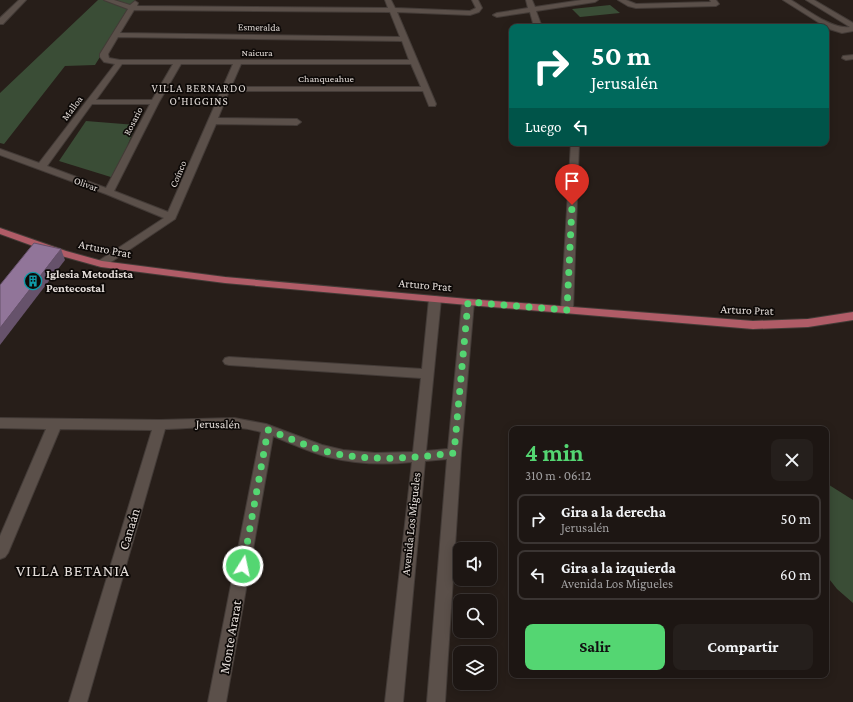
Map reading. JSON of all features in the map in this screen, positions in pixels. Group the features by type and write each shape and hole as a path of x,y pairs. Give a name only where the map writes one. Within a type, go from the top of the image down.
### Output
{"main road":[{"name":"Arturo Prat","path":"0,231 62,253 101,264 226,280 468,302 753,325 808,323 853,316"}],"street":[{"path":"0,22 24,0"},
{"path":"107,0 132,8 391,10 412,8 470,13 477,11 479,8 475,0"},
{"path":"116,35 137,0"},
{"path":"388,0 432,104"},
{"path":"529,0 537,24"},
{"path":"497,15 533,13 595,0"},
{"path":"621,0 630,5 636,6 716,4 713,0"},
{"path":"786,0 827,24"},
{"path":"809,0 853,28"},
{"path":"829,25 842,31 853,28"},
{"name":"Esmeralda","path":"116,35 403,38"},
{"name":"Naicura","path":"116,35 104,54 104,58 107,60 120,62 414,62"},
{"name":"Malloa","path":"41,167 120,62"},
{"name":"Rosario","path":"109,192 155,102 179,62"},
{"name":"Coínco","path":"171,217 238,62"},
{"name":"Chanqueahue","path":"227,88 426,89"},
{"path":"90,102 155,102"},
{"path":"213,121 297,122"},
{"path":"567,310 575,146"},
{"name":"Olivar","path":"0,152 109,192 171,217"},
{"path":"101,264 171,217"},
{"name":"Avenida Los Migueles","path":"394,702 434,299"},
{"path":"436,702 454,453 468,302"},
{"path":"229,361 427,374"},
{"name":"Jerusalén","path":"0,424 160,424 226,422 246,424 268,430 328,452 369,458 418,457 454,453"},
{"path":"0,553 55,424"},
{"name":"Canaán","path":"78,702 160,424"},
{"name":"Monte Ararat","path":"218,702 268,430"}],"green space":[{"path":"98,0 135,0 95,65 65,66 4,144 0,143 0,93"},
{"path":"610,5 620,13 580,17 572,9"},
{"path":"86,121 136,125 114,178 59,161"},
{"path":"829,485 853,500 853,603 837,589 829,579"}],"building":[{"path":"34,243 61,249 0,328 0,285"}],"place":[{"name":"Iglesia Metodista Pentecostal","path":"33,281"}],"district":[{"name":"VILLA BERNARDO O'HIGGINS","path":"199,94"},
{"name":"VILLA BETANIA","path":"73,570"}],"route":[{"path":"243,566 268,430 328,452 369,458 418,457 454,453 468,302 567,310 572,205"}]}
